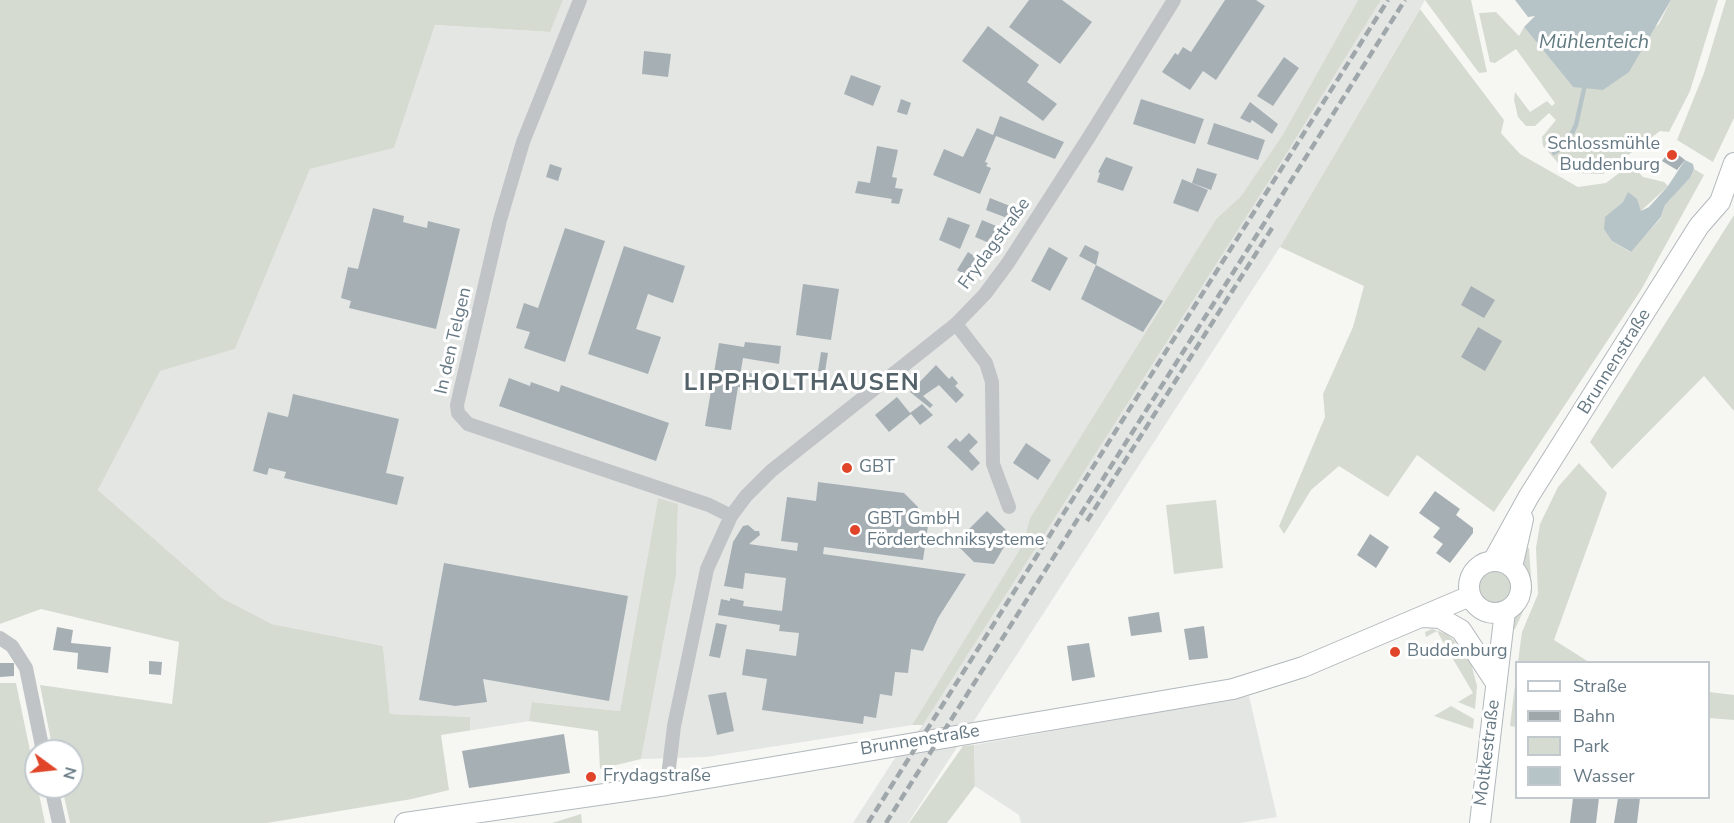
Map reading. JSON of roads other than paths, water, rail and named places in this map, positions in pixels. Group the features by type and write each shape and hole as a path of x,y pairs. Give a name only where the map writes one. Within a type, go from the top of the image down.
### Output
{"street":[{"name":"In den Telgen","path":"580,0 523,142 493,252 457,405 458,413 468,424 709,505 731,516"},
{"name":"Frydagstraße","path":"667,785 675,726 707,569 731,516 746,496 771,471 956,324 985,294 1008,263 1174,0"},
{"name":"Brunnenstraße","path":"405,823 667,785 1233,689 1288,673 1470,596 1470,577 1476,569 1493,561 1529,496 1699,226 1713,193 1733,167"},
{"path":"956,324 986,363 992,382 993,464 1009,507"},
{"name":"Brunnenstraße","path":"1496,612 1512,607 1521,592 1521,583 1512,567 1529,496"},
{"path":"1493,561 1512,567"},
{"path":"1470,596 1473,603 1496,612"},
{"name":"Moltkestraße","path":"1479,823 1496,683 1496,612"},
{"path":"1423,617 1440,618 1461,630 1496,683"},
{"path":"0,638 12,646 26,668 41,739"},
{"path":"53,799 58,823"}],"water":[{"name":"Mühlenteich","path":"1515,0 1671,0 1629,72 1603,90 1573,87 1524,27 1535,16 1528,17"},
{"path":"1685,160 1693,164 1694,169 1690,178 1665,205 1661,217 1631,252 1612,241 1604,229 1605,217 1623,202 1628,192 1637,199 1641,211 1649,207 1668,186"}],"waterway":[{"path":"1554,153 1566,145 1576,125 1584,89"}],"railway":[{"path":"868,823 1388,0"},
{"path":"886,823 1405,0"},
{"path":"1087,521 1274,225"}],"place":[{"name":"Schlossmühle Buddenburg","path":"1672,155"},
{"name":"GBT","path":"847,468"},
{"name":"GBT GmbH Fördertechniksysteme","path":"855,530"},
{"name":"Buddenburg","path":"1395,652"},
{"name":"Frydagstraße","path":"591,777"}],"district":[{"name":"LIPPHOLTHAUSEN","path":"802,384"}]}
